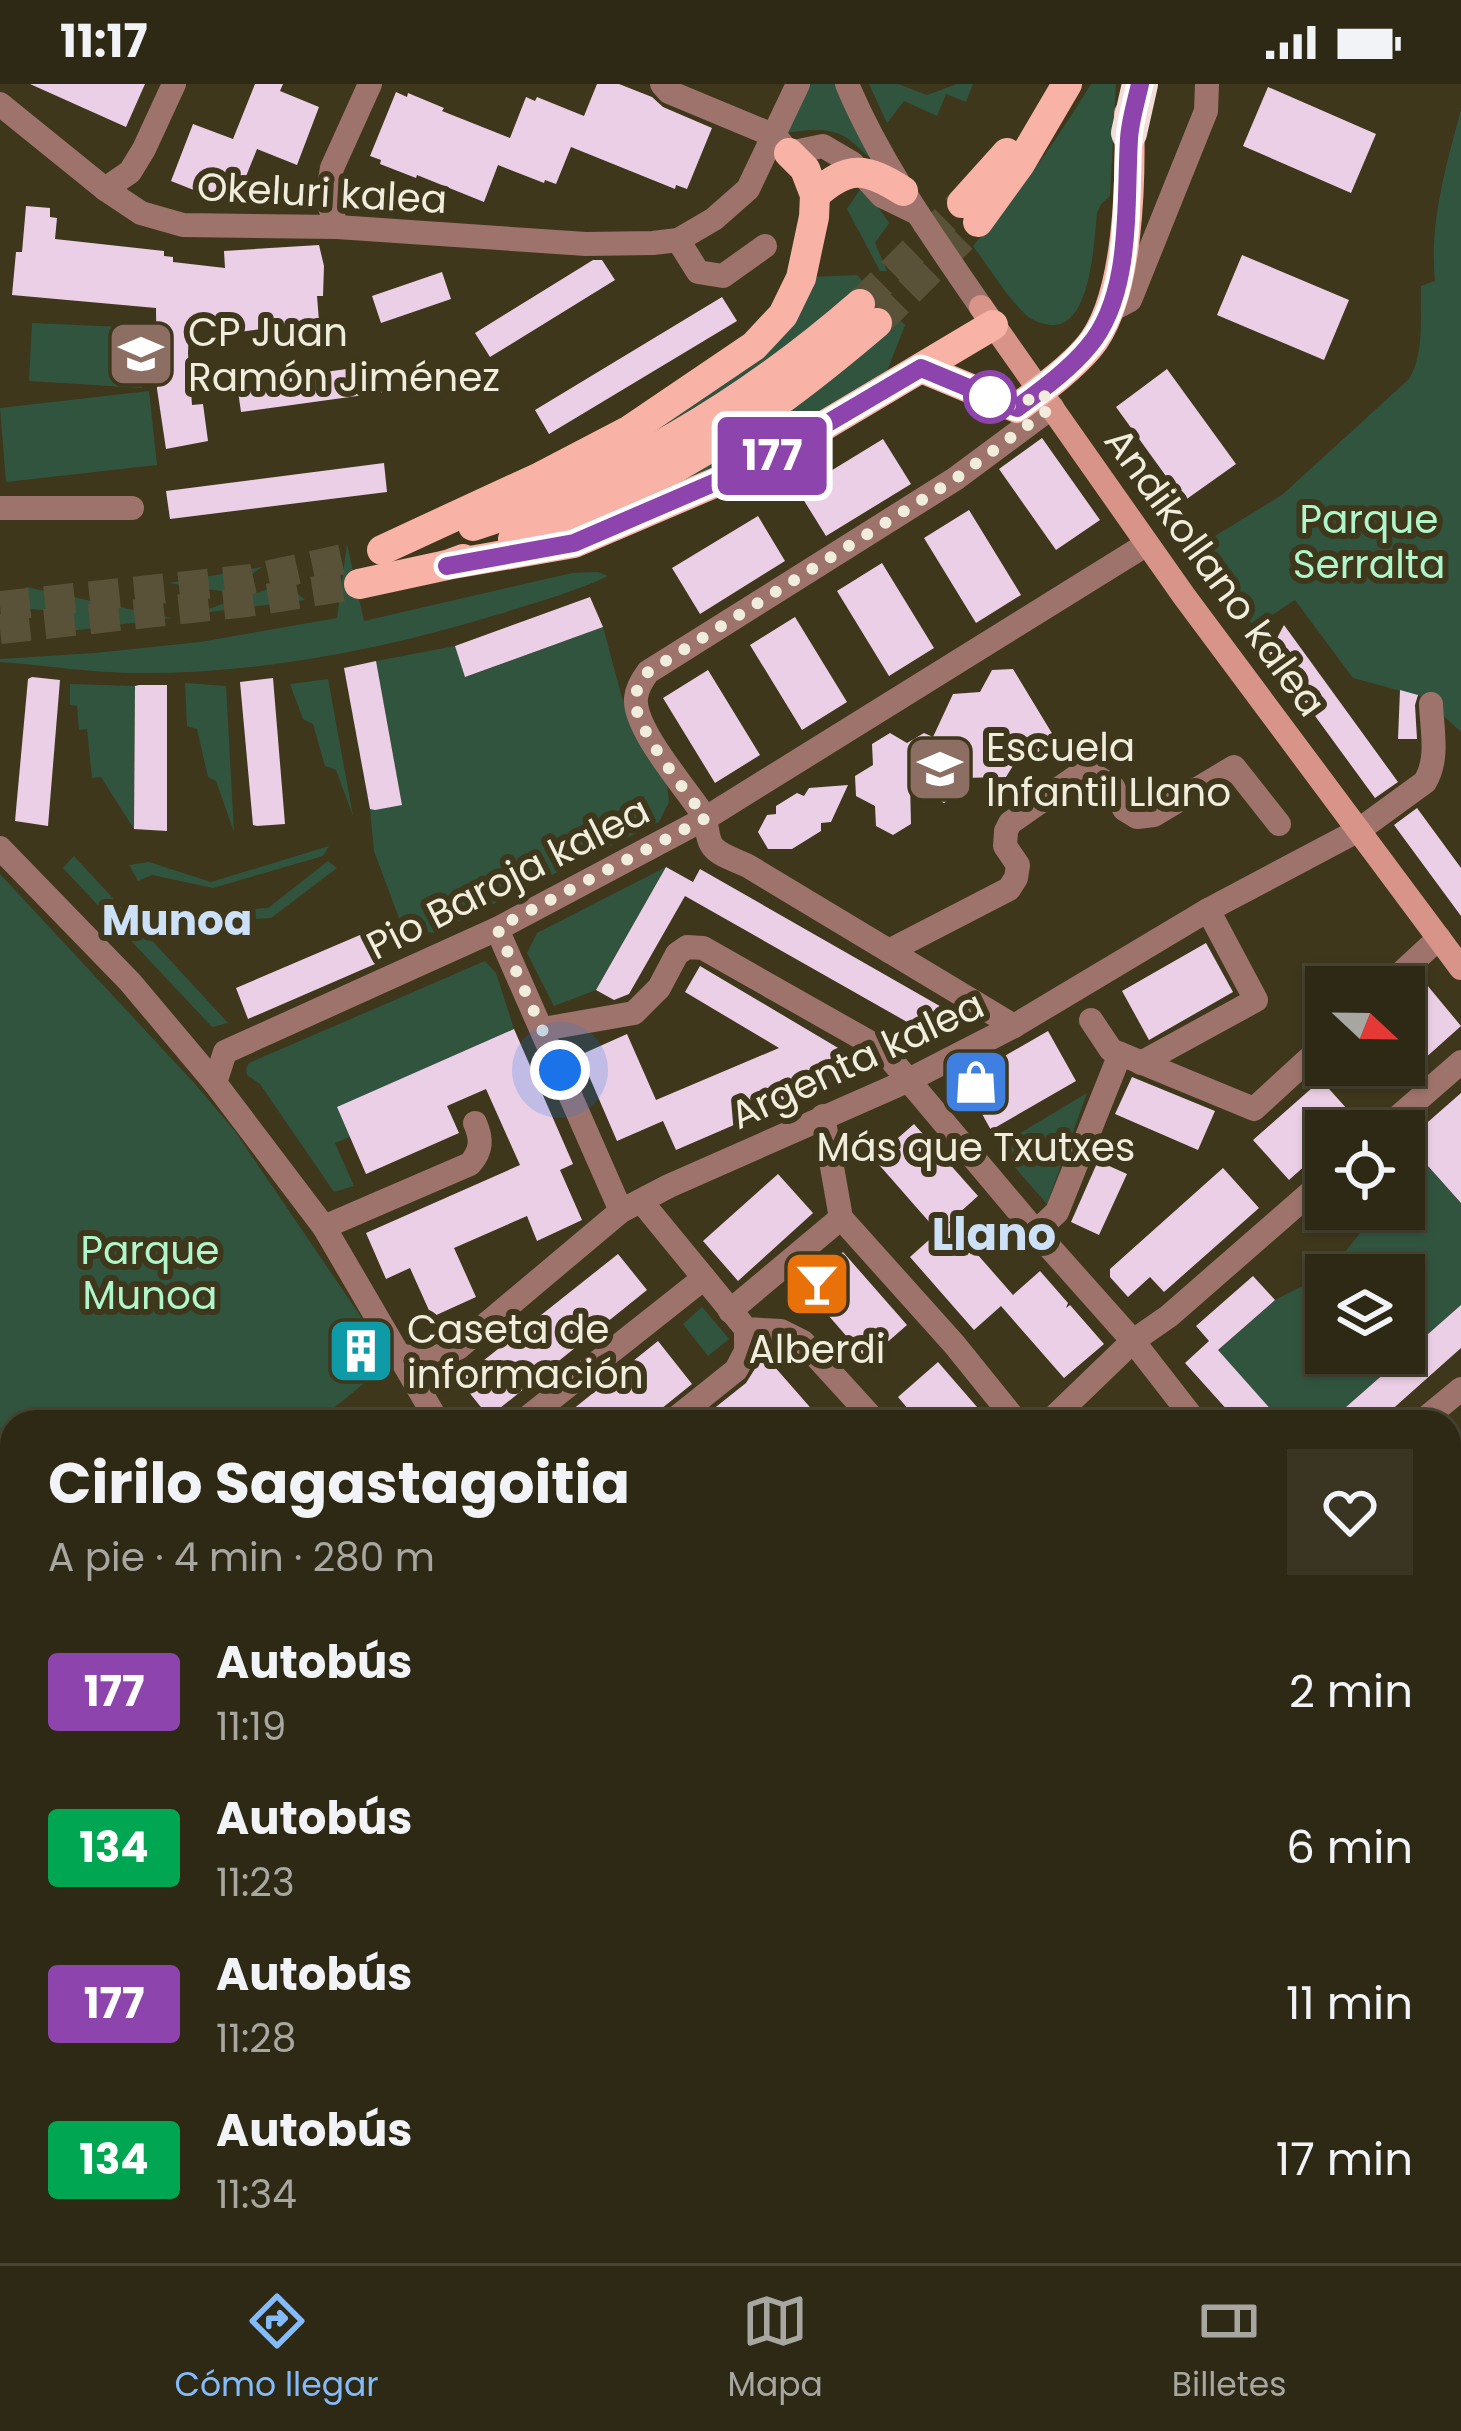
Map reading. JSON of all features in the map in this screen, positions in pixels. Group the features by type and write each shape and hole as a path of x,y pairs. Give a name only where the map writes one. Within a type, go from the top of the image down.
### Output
{"highway":[{"path":"1129,133 1140,84"}],"main road":[{"path":"921,368 1017,408 1047,399 1090,346 1109,311 1121,270 1129,84"},
{"path":"970,213 1065,87"},
{"path":"365,564 631,430 754,346 783,315 801,278 814,217 815,195 806,170 782,145"},
{"path":"815,195 844,173 860,172 882,178 910,202"},
{"path":"365,564 525,509 620,469 748,392 816,342 869,314 774,405 677,466 574,516 447,566"},
{"path":"365,564 447,566 574,543 760,463 921,368 987,316"}],"street":[{"path":"105,189 130,172 174,84"},
{"path":"338,227 327,199 332,168 370,84"},
{"path":"662,84 669,92 782,145 823,146 860,172"},
{"path":"765,246 723,276 698,272 678,240 713,219 748,189 782,145 798,84"},
{"name":"Andikollano kalea","path":"847,84 867,132 987,316 1147,544 1461,968"},
{"path":"1109,311 1130,300 1206,111 1207,84"},
{"name":"Okeluri kalea","path":"0,104 105,189 142,213 183,225 338,227 586,244 678,240"},
{"path":"1126,197 1153,206 1175,185"},
{"path":"1014,1026 714,848 706,818 665,764 635,700 648,672 955,479 1047,399"},
{"path":"0,508 132,508"},
{"name":"Pio Baroja kalea","path":"215,1083 225,1052 497,928 706,818 1147,544"},
{"name":"Argenta kalea","path":"398,1355 429,1360 458,1348 631,1206 907,1081 1014,1026 1208,910 1359,830 1425,782 1432,771 1431,704"},
{"path":"889,951 1009,890 1018,865 1005,846 1010,823 1077,776 1096,776 1113,787 1124,808 1137,817 1154,815 1234,767 1279,824"},
{"path":"0,848 130,982 215,1083 324,1227 431,1410"},
{"path":"1036,1232 1057,1212 1130,1059 1256,1000 1208,910"},
{"path":"497,928 631,1206 738,1320 746,1351 736,1370 686,1410"},
{"path":"1409,966 1439,938"},
{"path":"543,1029 634,1013 659,988 677,954 687,947 703,948 883,1051 1187,1410"},
{"path":"1091,1020 1111,1050 1254,1109 1305,1062"},
{"path":"932,1107 934,1078 945,1060"},
{"path":"1406,1110 1461,1062"},
{"path":"823,1116 841,1218 1007,1410"},
{"path":"324,1227 470,1164 480,1147 475,1123"},
{"path":"1061,1410 1133,1341 1305,1197"},
{"path":"738,1320 841,1218"},
{"path":"538,1410 704,1279"},
{"path":"738,1320 781,1330 802,1342 865,1410"},
{"path":"1436,1410 1461,1389"}],"green space":[{"path":"808,84 838,84 877,162 839,134 787,133"},
{"path":"869,84 898,84 927,95 957,84 973,84 966,102 946,94 937,116 904,101 887,123"},
{"path":"1091,84 1116,84 1110,196 1097,213 1082,299 1064,322 1047,325 1018,307 973,246 1035,168"},
{"name":"Parque Serralta","path":"1461,110 1461,732 1423,697 1353,678 1295,600 1254,627 1197,547 1282,495 1409,379 1420,346 1421,286 1435,281 1437,216"},
{"path":"863,185 889,223 875,243 887,271 880,271 847,209"},
{"path":"857,275 905,325 882,384 764,452 607,519 771,423 886,334 784,349 721,394 643,440 811,277"},
{"path":"32,323 145,328 142,388 29,381"},
{"path":"149,391 157,465 6,482 0,408"},
{"path":"347,544 364,621 572,573 608,576 451,628 268,665 128,673 0,662 200,642 337,618"},
{"path":"262,567 227,592 169,583"},
{"path":"286,583 305,600 193,614"},
{"path":"26,587 171,618 70,631 68,612 17,608"},
{"path":"603,627 622,698 667,785 669,802 659,822 435,933 409,929 400,921 374,851 370,809 402,804 376,661 455,646 466,677"},
{"path":"328,679 353,816 336,770 325,766 313,724 303,719 290,684"},
{"path":"185,683 226,686 234,832 216,781 208,777 197,729 187,726"},
{"path":"70,684 135,686 134,829 101,777 92,778 87,729 79,730 77,706 70,705"},
{"path":"329,846 323,856 213,888 152,875 138,881 129,865 149,862 211,882"},
{"path":"74,856 228,1023 212,1027 63,868"},
{"path":"328,861 337,868 271,918 168,924 156,915 268,908"},
{"path":"666,867 596,990 554,1006 527,953 537,933"},
{"name":"Parque Munoa","path":"0,874 234,1130 370,1330 387,1365 331,1410 0,1410"},
{"path":"485,961 496,973 514,1029 338,1107 350,1137 335,1143 354,1186 334,1192 260,1084 247,1075 249,1063"},
{"path":"1087,1093 1047,1204 997,1147"},
{"path":"1428,1166 1461,1203 1461,1305 1425,1337 1425,1254 1344,1254 1362,1230 1425,1230"},
{"path":"1305,1285 1305,1374 1384,1374 1343,1410 1271,1410 1218,1350 1275,1300"},
{"path":"702,1307 729,1339 708,1356 683,1324"}],"building":[{"path":"30,84 145,84 126,127"},
{"path":"255,84 283,84 280,91 319,107 297,165 257,149 234,206 171,181 193,124 233,139"},
{"path":"597,84 619,84 712,128 687,189 676,185 675,189 571,147 556,184 498,165 484,202 380,164 381,160 370,156 396,92 510,138 526,97 584,116"},
{"path":"1268,87 1376,134 1351,193 1243,146"},
{"path":"26,206 50,208 50,217 57,218 55,239 164,251 173,262 225,268 224,251 319,245 324,266 323,296 317,296 319,321 232,333 231,320 189,323 192,405 203,404 208,441 166,449 157,389 156,308 12,295"},
{"path":"1242,255 1349,300 1324,360 1217,315"},
{"path":"593,260 602,260 615,280 490,357 475,333"},
{"path":"442,272 451,299 381,323 372,296"},
{"path":"722,297 737,321 549,434 535,410"},
{"path":"383,364 386,392 241,412 237,384"},
{"path":"1167,369 1236,464 1184,501 1116,407"},
{"path":"1042,438 1100,520 1056,550 999,469"},
{"path":"883,439 911,484 826,536 798,491"},
{"path":"384,463 387,492 170,519 166,491"},
{"path":"969,510 1021,595 976,623 924,538"},
{"path":"758,516 785,561 700,614 672,568"},
{"path":"882,563 934,648 889,676 837,591"},
{"path":"590,597 603,627 465,677 455,646"},
{"path":"795,617 847,702 802,730 750,645"},
{"path":"1284,625 1398,782 1375,798 1269,653"},
{"path":"376,661 402,805 375,810 370,809 344,668"},
{"path":"1013,669 1053,735 1044,752 1019,756 1006,777 961,778 961,792 944,803 910,784 911,824 893,835 876,826 875,806 856,796 855,776 873,765 872,744 890,733 907,743 924,733 933,737 953,694 980,692 992,670"},
{"path":"708,670 760,755 715,783 663,698"},
{"path":"273,678 285,824 257,826 253,825 240,682"},
{"path":"28,679 60,680 48,826 15,821"},
{"path":"167,685 167,831 134,829 135,686"},
{"path":"1400,690 1418,695 1417,739 1398,739"},
{"path":"848,785 831,822 821,823 821,831 792,849 768,849 758,832 767,815 776,814 776,806 797,793 804,796 809,788"},
{"path":"1417,808 1461,868 1461,916 1394,825"},
{"path":"666,867 693,882 700,869 945,1009 930,1035 685,896 629,994 614,1000 596,990"},
{"path":"367,932 382,961 248,1019 236,988"},
{"path":"1206,943 1233,992 1149,1040 1122,991"},
{"path":"700,966 850,1055 857,1072 676,1150 663,1121 617,1141 580,1055 627,1034 656,1100 779,1048 685,992"},
{"path":"1425,987 1461,1026 1425,1058"},
{"path":"514,1029 573,1164 560,1170 582,1220 537,1241 527,1216 454,1248 476,1297 432,1317 410,1268 386,1279 366,1233 520,1165 486,1089 447,1106 459,1133 366,1174 337,1107"},
{"path":"1048,1031 1076,1081 991,1130 963,1080"},
{"path":"1132,1077 1215,1111 1198,1150 1115,1114"},
{"path":"1314,1086 1326,1086 1348,1110 1305,1110 1305,1166 1289,1180 1253,1140"},
{"path":"1461,1093 1461,1203 1428,1166 1425,1169 1425,1125"},
{"path":"914,1124 978,1196 938,1232 874,1159"},
{"path":"1098,1161 1127,1174 1099,1235 1071,1222"},
{"path":"1223,1168 1259,1208 1164,1292 1150,1277 1128,1297 1110,1277 1110,1269"},
{"path":"778,1174 813,1213 738,1281 703,1241"},
{"path":"949,1222 1013,1295 1040,1271 1068,1303 1066,1308 1070,1305 1104,1344 1064,1378 1001,1306 974,1330 910,1257"},
{"path":"843,1252 907,1325 867,1360 803,1286"},
{"path":"618,1254 647,1290 498,1410 483,1410 459,1380"},
{"path":"1253,1276 1275,1300 1218,1350 1271,1410 1227,1410 1185,1363 1209,1341 1196,1326"},
{"path":"1461,1305 1461,1348 1391,1410 1343,1410 1384,1374 1425,1374 1425,1337"},
{"name":"Caseta de información","path":"364,1331 383,1362 357,1371 338,1341"},
{"path":"658,1341 692,1384 661,1410 572,1410"},
{"path":"766,1357 812,1410 712,1410 746,1383"},
{"path":"938,1362 980,1410 909,1410 898,1397"}],"tunnel":[{"path":"860,304 962,203"},
{"path":"877,323 978,222"},
{"path":"0,606 252,579 353,557"},
{"path":"0,629 247,602 359,584"}],"bus line":[{"name":"177","path":"447,566 574,543 760,463 921,368 1017,408 1090,346 1109,311 1121,270 1129,133 1140,84"}],"place":[{"name":"CP Juan Ramón Jiménez","path":"141,354"},
{"name":"Escuela Infantil Llano","path":"940,769"},
{"name":"Más que Txutxes","path":"976,1082"},
{"name":"Alberdi","path":"817,1284"},
{"name":"Caseta de información","path":"361,1351"}],"district":[{"name":"Munoa","path":"177,920"},
{"name":"Llano","path":"994,1234"}],"route":[{"path":"560,1070 497,928 706,818 665,764 638,713 639,685 648,672 955,479 1052,407 1041,391 1017,408 990,397"}]}
